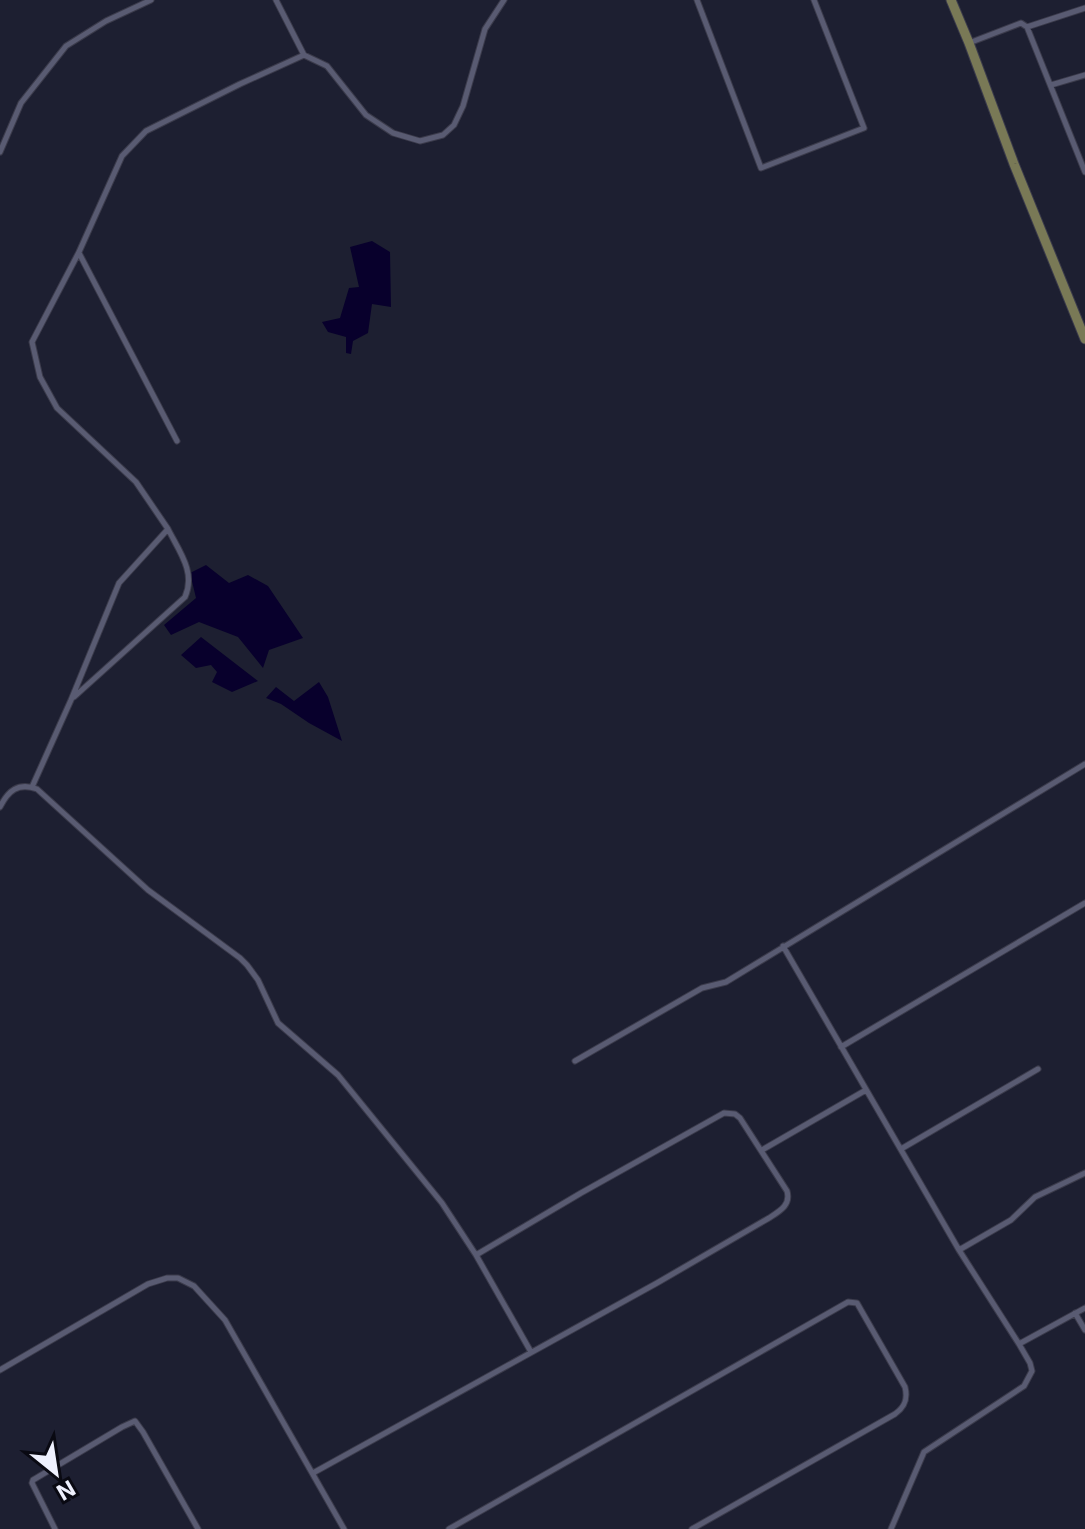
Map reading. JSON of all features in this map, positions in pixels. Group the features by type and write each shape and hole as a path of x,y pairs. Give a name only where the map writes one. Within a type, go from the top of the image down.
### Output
{"main road":[{"path":"951,0 1085,339"}],"street":[{"path":"0,152 21,103 66,46 106,21 151,0"},
{"path":"276,0 304,55 327,66 366,115 393,133 420,141 443,135 454,125 485,29 504,0"},
{"path":"697,0 761,168 864,128 814,0"},
{"path":"1027,27 1085,8"},
{"path":"969,43 1021,23 1027,27 1085,172"},
{"path":"71,700 185,597 189,571 168,529 136,482 57,408 40,377 32,342 79,252 122,156 146,131 304,55"},
{"path":"1051,85 1085,75"},
{"path":"1075,147 1085,144"},
{"path":"79,252 177,441"},
{"path":"32,787 119,583 168,529"},
{"path":"575,1061 702,988 726,982 1085,764"},
{"path":"0,807 15,788 27,786 37,789 148,890 240,958 258,980 278,1023 338,1075 442,1203 476,1255 531,1352"},
{"path":"841,1047 1085,903"},
{"path":"783,946 959,1250 1019,1344 1032,1371 1024,1386 924,1452 891,1529"},
{"path":"901,1149 1038,1069"},
{"path":"762,1150 866,1090"},
{"path":"313,1473 657,1283 782,1210 788,1201 787,1191 740,1118 724,1113 476,1255"},
{"path":"959,1250 1011,1220 1035,1197 1085,1173"},
{"path":"0,1370 148,1284 178,1278 194,1286 225,1320 344,1529"},
{"path":"449,1529 848,1302 857,1303 905,1387 906,1400 901,1410 692,1529"},
{"path":"1019,1344 1085,1308"},
{"path":"1075,1313 1085,1330"},
{"path":"55,1529 34,1491 33,1480 135,1421 198,1529"}],"shaded area":[{"path":"372,241 390,252 391,307 372,304 368,333 353,341 351,354 346,353 346,337 328,332 322,322 340,318 349,288 359,287 350,247"},
{"path":"206,565 229,583 248,575 268,586 303,638 269,650 263,668 238,637 199,622 171,635 164,625 196,598 190,573"},
{"path":"201,637 258,681 232,692 212,682 217,672 211,665 196,668 181,655"},
{"path":"319,682 328,697 342,741 266,698 276,687 294,701"}]}
